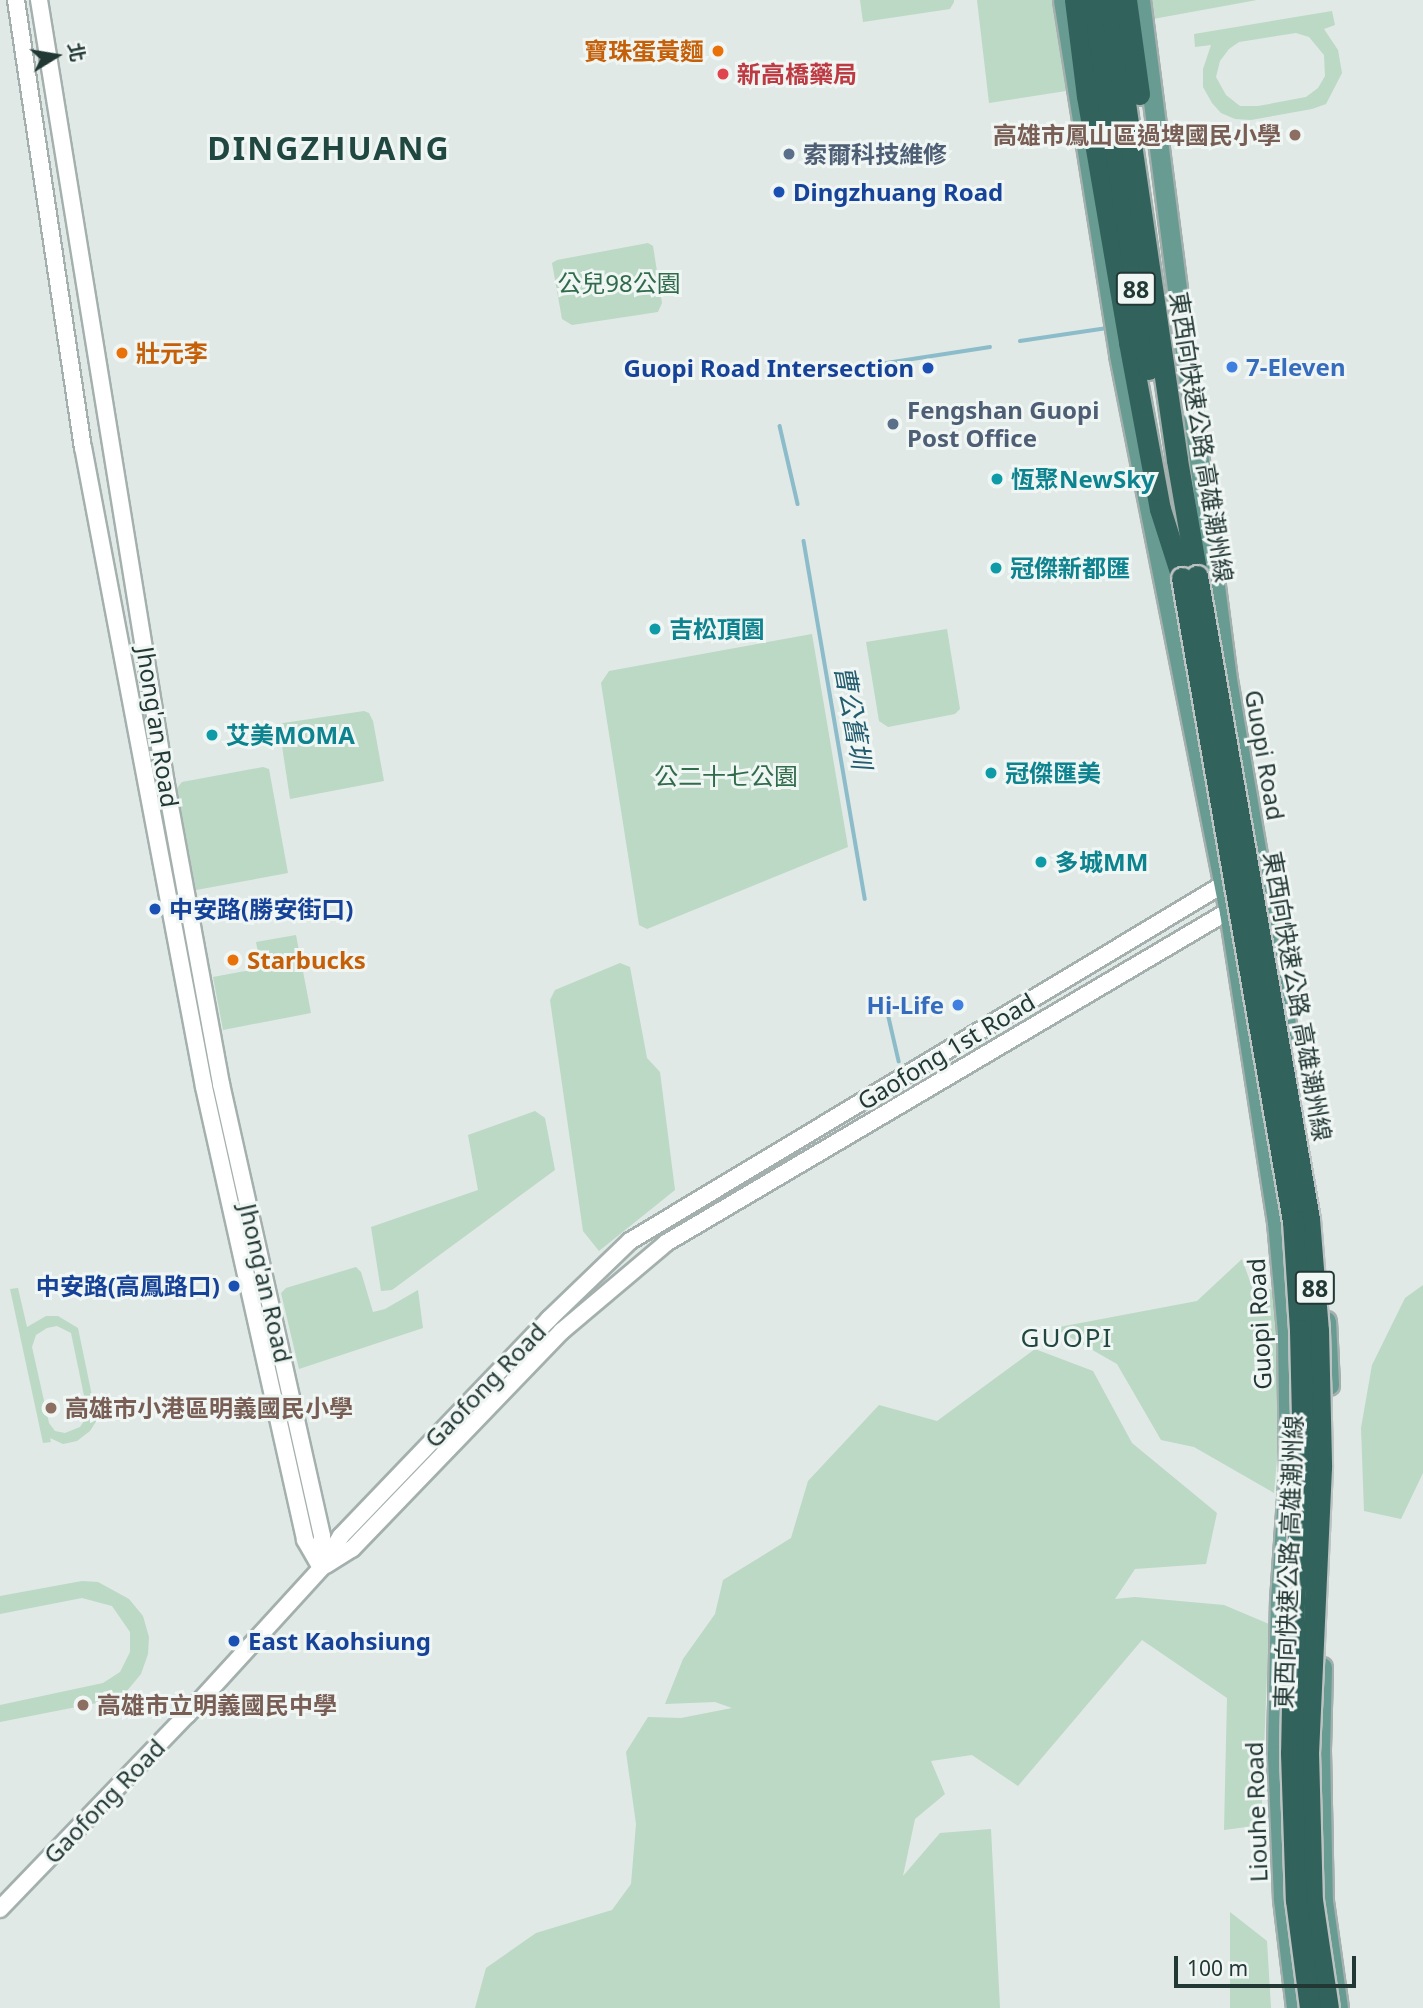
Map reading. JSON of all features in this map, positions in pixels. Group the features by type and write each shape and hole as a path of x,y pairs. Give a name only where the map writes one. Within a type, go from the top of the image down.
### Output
{"highway":[{"path":"1075,0 1089,109 1160,509 1190,577"},
{"name":"東西向快速公路 高雄潮州線","path":"1093,0 1162,464 1190,577 1309,1219 1318,1331 1321,1467 1308,1752 1312,1900 1328,2008"},
{"name":"東西向快速公路 高雄潮州線","path":"1110,0 1177,460 1190,577 1293,1221 1300,1330 1303,1468 1294,1601 1291,1754 1296,1900 1310,2008"},
{"path":"1126,0 1192,503 1190,577"}],"main road":[{"name":"Guopi Road","path":"1063,0 1119,355 1229,912 1277,1222 1287,1331 1289,1468 1286,1530"},
{"name":"Guopi Road","path":"1140,0 1227,679 1264,887 1316,1219 1329,1349 1327,1560 1320,1751 1323,1901 1339,2008"},
{"name":"Liouhe Road","path":"1286,1530 1280,1599 1277,1755 1283,1899 1296,2008"}],"street":[{"name":"Jhong'an Road","path":"16,0 83,447 198,1060 305,1540 321,1568"},
{"name":"Jhong'an Road","path":"40,0 166,784 221,1084 322,1536 321,1568"},
{"name":"Gaofong 1st Road","path":"630,1241 1224,886 1258,857"},
{"name":"Gaofong 1st Road","path":"644,1260 666,1243 1229,912 1264,887"},
{"name":"Gaofong Road","path":"0,1909 187,1715 321,1568 341,1536 549,1319 630,1241"},
{"name":"Gaofong Road","path":"321,1568 352,1549 562,1331 644,1260"}],"green space":[{"path":"860,0 954,2 950,9 863,22"},
{"path":"977,0 1052,0 1066,91 989,103"},
{"path":"1145,0 1257,0 1153,19 1146,11"},
{"path":"1332,11 1335,25 1324,29 1338,50 1342,73 1326,104 1251,120 1235,119 1221,113 1203,87 1203,69 1211,45 1195,47 1194,34","holes":["1296,33 1309,37 1324,55 1325,76 1318,88 1306,97 1258,106 1240,106 1226,95 1216,77 1220,61 1229,49 1239,42"]},
{"name":"公兒98公園","path":"648,243 653,246 662,303 658,312 572,325 562,319 552,263"},
{"path":"947,629 960,709 955,714 888,727 879,721 866,642"},
{"name":"公二十七公園","path":"812,634 848,847 647,929 639,925 601,683 609,671"},
{"path":"364,711 369,713 373,721 384,781 290,799 279,726 283,723"},
{"path":"263,767 269,769 288,873 196,890 177,788 182,782"},
{"path":"296,935 311,1013 223,1030 213,977 261,968 256,942"},
{"path":"620,963 630,967 647,1058 660,1072 675,1190 599,1251 583,1231 550,1000 555,990"},
{"path":"535,1111 545,1118 555,1170 392,1290 381,1291 371,1227 478,1190 468,1135"},
{"path":"1242,1259 1251,1284 1277,1291 1281,1416 1274,1493 1194,1447 1161,1440 1117,1364 1054,1328 1197,1301"},
{"path":"356,1267 361,1272 373,1312 385,1309 418,1290 423,1328 299,1369 281,1293 286,1288"},
{"path":"1423,1285 1423,1473 1401,1519 1364,1511 1361,1428 1372,1365 1405,1298"},
{"path":"18,1288 27,1327 46,1316 58,1316 78,1328 97,1420 90,1431 77,1441 63,1444 50,1438 51,1442 43,1443 10,1289","holes":["57,1326 71,1333 88,1415 80,1427 65,1433 55,1431 49,1423 32,1347 36,1335 47,1328"]},
{"path":"1035,1349 1093,1371 1132,1443 1217,1513 1206,1564 1135,1569 1115,1599 1135,1597 1224,1605 1269,1624 1261,1825 1224,1830 1227,1698 1142,1640 1018,1786 972,1755 931,1761 945,1794 915,1819 903,1876 940,1833 991,1829 1000,2008 475,2008 486,1968 536,1933 612,1910 631,1884 636,1824 626,1752 648,1717 681,1718 732,1708 715,1702 665,1704 683,1659 715,1614 723,1580 791,1538 808,1481 879,1405 937,1421"},
{"path":"82,1581 98,1582 129,1599 143,1616 149,1637 148,1654 141,1674 126,1692 107,1701 0,1722 0,1705 103,1683 120,1672 130,1652 130,1632 112,1606 82,1598 0,1614 0,1596"},
{"path":"1230,1912 1267,1941 1271,2008 1230,2008"}],"waterway":[{"name":"曹公舊圳","path":"1020,341 1107,328"},
{"name":"曹公舊圳","path":"809,375 990,347"},
{"name":"曹公舊圳","path":"780,426 798,504"},
{"name":"曹公舊圳","path":"804,541 865,899"},
{"name":"曹公舊圳","path":"884,996 899,1061"}],"place":[{"name":"寶珠蛋黃麵","path":"718,51"},
{"name":"新高橋藥局","path":"723,74"},
{"name":"高雄市鳳山區過埤國民小學","path":"1295,135"},
{"name":"索爾科技維修","path":"789,154"},
{"name":"Dingzhuang Road","path":"779,192"},
{"name":"壯元李","path":"122,353"},
{"name":"7-Eleven","path":"1232,367"},
{"name":"Guopi Road Intersection","path":"928,368"},
{"name":"Fengshan Guopi Post Office","path":"893,424"},
{"name":"恆聚NewSky","path":"997,479"},
{"name":"冠傑新都匯","path":"996,568"},
{"name":"吉松頂園","path":"655,629"},
{"name":"艾美MOMA","path":"212,735"},
{"name":"冠傑匯美","path":"991,773"},
{"name":"多城MM","path":"1041,862"},
{"name":"中安路(勝安街口)","path":"155,909"},
{"name":"Starbucks","path":"233,960"},
{"name":"Hi-Life","path":"958,1005"},
{"name":"中安路(高鳳路口)","path":"234,1286"},
{"name":"高雄市小港區明義國民小學","path":"51,1408"},
{"name":"East Kaohsiung","path":"234,1641"},
{"name":"高雄市立明義國民中學","path":"83,1705"}],"district":[{"name":"DINGZHUANG","path":"329,148"},
{"name":"GUOPI","path":"1067,1338"}]}
